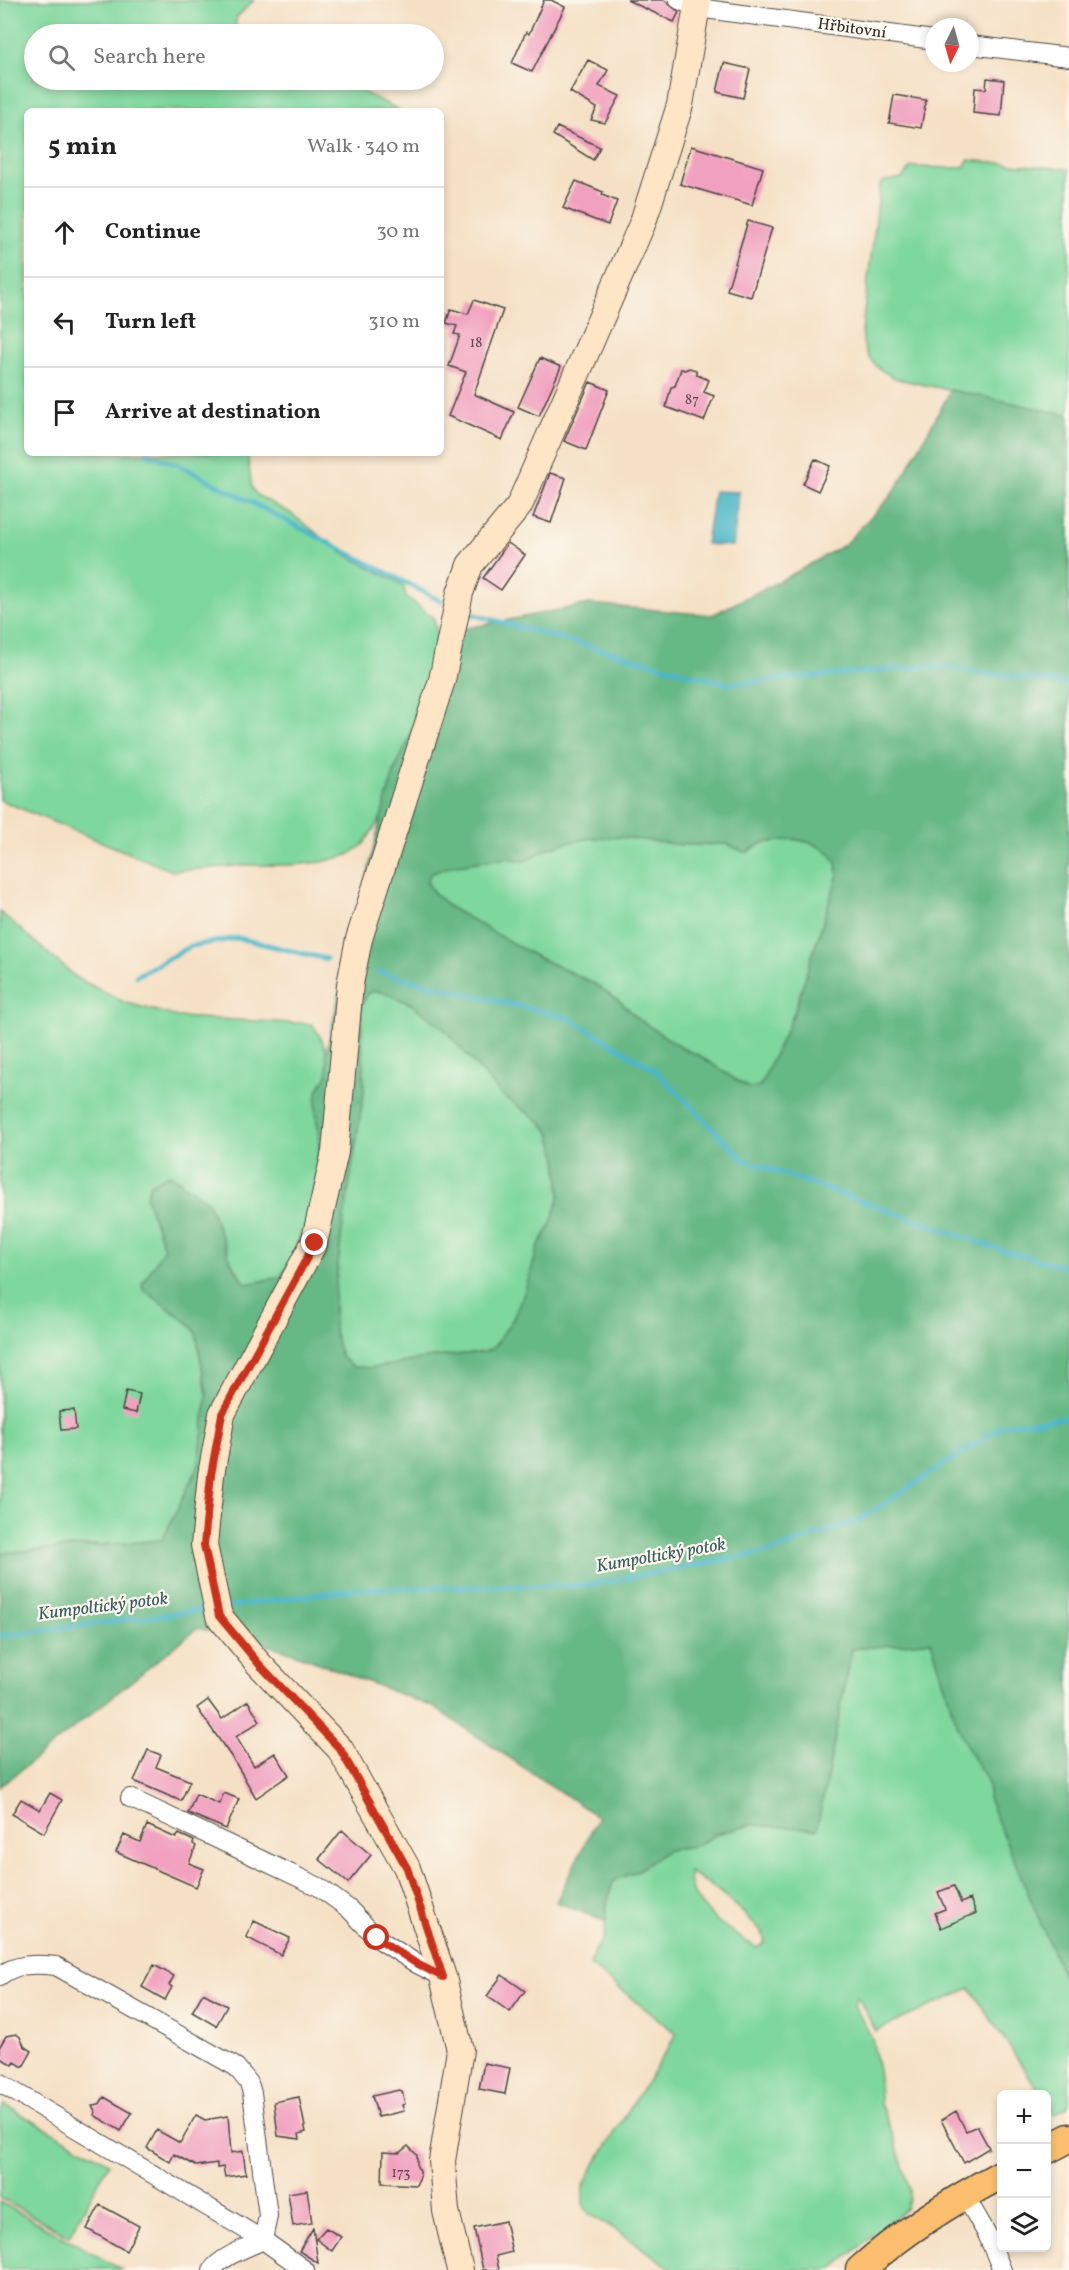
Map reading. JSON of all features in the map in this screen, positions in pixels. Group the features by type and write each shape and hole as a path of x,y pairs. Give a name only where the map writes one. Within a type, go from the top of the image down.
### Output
{"main road":[{"path":"1051,2148 1069,2138"},
{"path":"860,2270 898,2239 964,2194 997,2177"}],"street":[{"name":"Hřbitovní","path":"692,3 925,39"},
{"path":"460,2270 446,2211 442,2161 460,2050 443,1977 407,1868 340,1749 258,1663 219,1616 204,1545 211,1475 222,1414 315,1243 335,1152 350,984 359,939 442,680 459,593 470,565 519,506 643,222 680,105 692,3"},
{"path":"979,46 1069,57"},
{"path":"130,1798 319,1887 349,1909 377,1938 417,1964 443,1977"},
{"path":"0,1976 7,1970 32,1964 56,1966 237,2067 249,2083 252,2093 268,2216 263,2240"},
{"path":"0,2083 263,2240 305,2270"},
{"path":"964,2194 987,2234 1002,2270"},
{"path":"212,2270 214,2266 234,2254 263,2240"}],"green space":[{"path":"0,0 254,0 237,17 235,24 24,24 24,90 359,90 395,108 24,108 24,456 247,456 252,488 257,495 290,513 343,553 403,585 406,596 434,619 437,634 431,669 409,740 395,769 387,809 363,845 348,855 322,862 172,871 0,800"},
{"path":"968,160 1069,169 1069,415 897,379 875,365 866,352 863,325 880,185 884,181 902,178 911,167 957,168 965,166"},
{"path":"951,390 1069,415 1069,1990 988,1798 987,1781 959,1729 931,1641 852,1649 817,1829 751,1825 715,1834 698,1845 668,1850 612,1884 606,1908 606,1922 556,1902 598,1817 433,1707 285,1650 198,1628 0,1787 0,1553 162,1540 199,1465 207,1394 196,1333 191,1325 143,1289 142,1284 164,1248 146,1197 150,1184 169,1174 208,1202 232,1264 246,1284 281,1277 299,1245 317,1186 319,1143 317,1091 328,1074 326,1053 381,817 395,769 409,740 431,669 437,634 589,604 712,615 844,545 890,497","holes":["620,837 683,845 727,844 746,853 762,843 793,839 812,843 830,853 836,863 838,875 794,1013 760,1086 749,1088 637,1018 622,1003 593,983 533,955 449,907 434,893 427,882 430,874 451,866 508,858 524,861 549,848 565,843 591,838","383,992 411,1004 443,1028 503,1096 541,1122 550,1133 557,1156 560,1195 550,1227 539,1245 525,1291 513,1319 494,1347 485,1352 425,1358 369,1368 354,1367 342,1358 338,1348 334,1331 334,1299 342,1231 364,1092 361,1005 368,993"]},
{"path":"620,837 683,845 727,844 746,853 762,843 793,839 812,843 830,853 836,862 838,875 794,1013 760,1086 749,1088 637,1018 622,1003 593,983 533,955 449,907 434,893 427,882 430,874 451,866 508,858 524,861 549,848 565,843 591,838"},
{"path":"0,912 77,978 124,1002 178,1017 312,1024 327,1055 327,1075 316,1099 319,1141 314,1195 298,1244 281,1277 246,1284 232,1264 208,1202 169,1174 150,1184 146,1197 164,1248 143,1289 191,1325 196,1333 207,1394 199,1465 162,1540 0,1553"},
{"path":"383,992 411,1004 443,1028 503,1096 541,1122 550,1133 557,1156 560,1195 550,1227 539,1245 525,1291 513,1319 494,1347 485,1352 425,1358 369,1368 354,1367 342,1358 338,1348 334,1331 334,1299 342,1231 364,1092 361,1005 368,993"},
{"path":"932,1641 960,1730 987,1781 988,1798 1069,1990 1069,2106 1054,2114 1051,2109 1051,2090 1038,2090 970,1988 876,2031 857,1996 854,2005 872,2038 879,2077 880,2103 894,2137 910,2190 906,2209 831,2270 674,2270 590,2215 583,2205 583,2187 595,2164 677,2034 590,1965 594,1951 604,1939 606,1908 612,1884 668,1850 698,1845 715,1834 751,1825 817,1828 852,1649","holes":["689,1872 720,1892 763,1934 765,1942 757,1948 713,1917 695,1896 690,1884"]},
{"path":"4,2105 109,2163 69,2236 0,2198 0,2113"},
{"path":"0,2202 121,2269 0,2270"}],"water":[{"path":"714,491 739,492 733,546 706,544"}],"building":[{"path":"544,0 551,0 565,7 532,72 512,63 526,32 529,34"},
{"path":"627,0 664,0 679,12 674,22"},
{"path":"588,60 608,70 599,86 620,96 605,123 591,120 597,108 570,92"},
{"path":"724,63 750,69 743,98 717,92"},
{"path":"987,78 1004,80 1001,116 973,113 975,88 986,89"},
{"path":"894,95 926,100 921,128 889,123"},
{"path":"557,127 600,147 593,160 553,135"},
{"path":"691,146 763,168 752,205 680,184"},
{"path":"576,181 603,192 602,195 617,201 608,225 563,208"},
{"path":"748,221 772,228 751,297 727,290"},
{"path":"474,300 503,310 474,394 514,412 502,440 448,416 466,372 449,366 460,335 454,334 457,326 446,323 451,309 468,314"},
{"path":"540,358 561,367 539,416 518,407"},
{"path":"681,369 696,370 697,375 709,380 704,392 714,396 704,421 666,407 671,387 675,386"},
{"path":"590,382 609,390 586,450 564,441"},
{"path":"815,459 830,466 818,491 803,484"},
{"path":"550,473 566,478 551,523 533,517"},
{"path":"508,543 525,555 501,590 483,578"},
{"path":"126,1391 140,1394 136,1413 122,1410"},
{"path":"74,1410 76,1429 61,1430 59,1411"},
{"path":"208,1700 222,1719 248,1701 260,1721 236,1737 254,1766 275,1753 289,1775 256,1798 235,1762 197,1708"},
{"path":"148,1750 161,1755 156,1767 190,1781 181,1801 134,1781"},
{"path":"50,1793 62,1800 44,1833 12,1814 21,1799 40,1810"},
{"path":"224,1793 239,1799 226,1829 188,1813 196,1794 219,1804"},
{"path":"147,1825 176,1838 179,1834 194,1841 193,1844 196,1846 189,1863 204,1869 196,1887 116,1852 124,1835 140,1842"},
{"path":"342,1830 371,1855 348,1883 319,1859"},
{"path":"954,1886 961,1903 970,1899 976,1913 941,1928 935,1913 945,1909 938,1892"},
{"path":"254,1921 290,1938 281,1955 246,1937"},
{"path":"154,1965 174,1976 169,1985 172,1987 165,2000 142,1987"},
{"path":"502,1975 525,1991 510,2012 487,1996"},
{"path":"203,1993 227,2006 216,2026 192,2012"},
{"path":"16,2034 24,2046 32,2051 23,2067 0,2058 0,2046 6,2036"},
{"path":"484,2063 510,2068 505,2094 479,2089"},
{"path":"402,2091 404,2111 378,2117 372,2096"},
{"path":"104,2097 132,2113 121,2131 94,2115 92,2106 99,2105"},
{"path":"299,2097 306,2132 299,2134 300,2139 278,2136 274,2102"},
{"path":"956,2111 966,2131 977,2126 989,2148 964,2163 941,2120"},
{"path":"196,2115 205,2120 228,2116 231,2153 243,2151 246,2174 225,2177 223,2167 217,2168 217,2163 196,2166 174,2154 170,2162 147,2148 157,2130 180,2143"},
{"path":"408,2146 417,2155 420,2177 416,2185 382,2183 383,2152 399,2153"},
{"path":"307,2190 312,2223 293,2226 288,2193"},
{"path":"100,2205 139,2226 126,2251 87,2229"},
{"path":"505,2221 512,2252 496,2256 499,2270 483,2270 474,2228"},
{"path":"313,2228 318,2263 299,2251"},
{"path":"326,2228 341,2237 332,2251 316,2239"}],"waterway":[{"path":"155,456 183,467 441,601"},
{"path":"464,612 728,684 934,666 1069,684"},
{"path":"136,976 191,946 238,938 326,959"},
{"path":"378,972 569,1018 655,1070 744,1160 998,1249 1069,1268"},
{"name":"Kumpoltický potok","path":"225,1607 358,1589 588,1585 773,1551 858,1521 1004,1425 1069,1417"},
{"name":"Kumpoltický potok","path":"0,1636 210,1609"}],"route":[{"path":"315,1243 222,1414 211,1475 204,1545 219,1616 258,1663 340,1749 407,1868 443,1977 417,1964 377,1938"}]}
